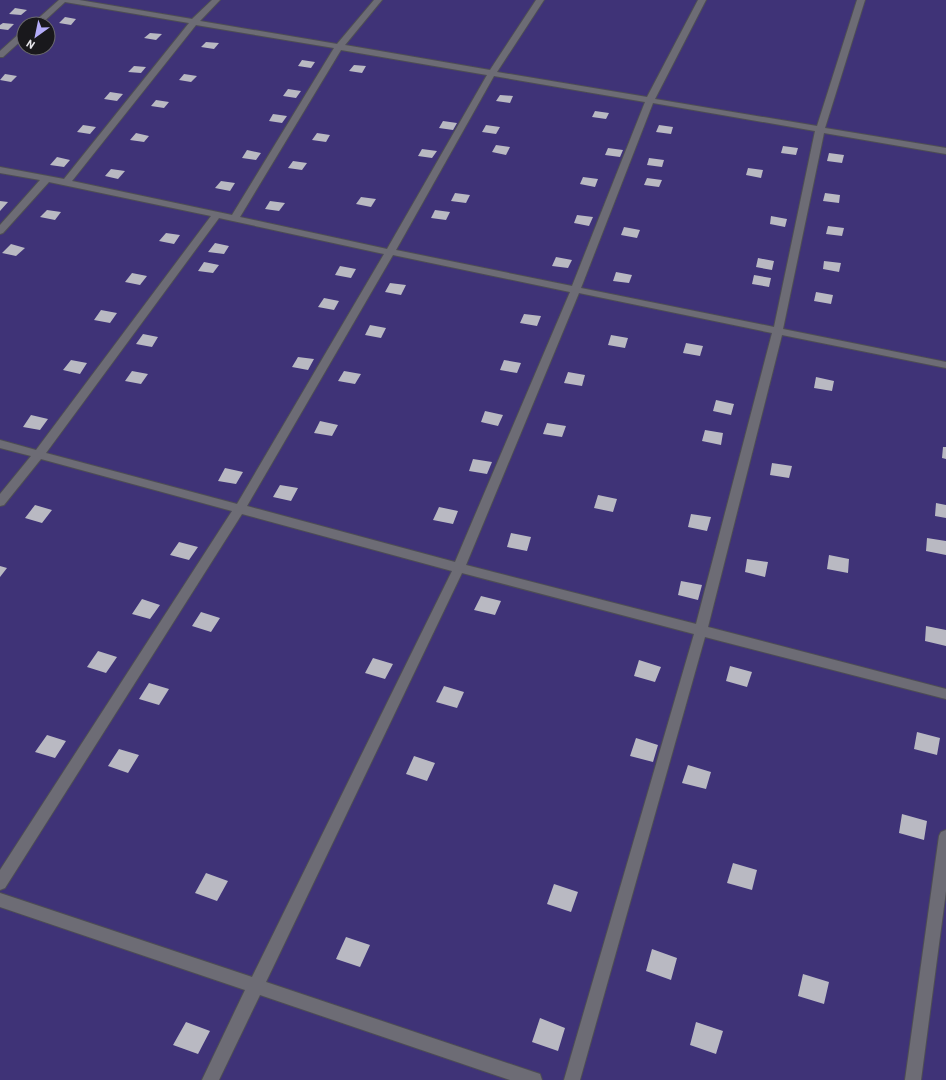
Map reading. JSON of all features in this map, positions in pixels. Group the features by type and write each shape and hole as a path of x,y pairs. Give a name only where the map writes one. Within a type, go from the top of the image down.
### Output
{"lane":[{"path":"45,16 64,0 946,151"},
{"path":"66,182 194,22 216,0"},
{"path":"235,218 339,47 378,0"},
{"path":"0,883 240,508 390,252 492,73 540,0"},
{"path":"210,1080 459,568 576,289 650,100 702,0"},
{"path":"572,1080 701,630 778,330 820,129 861,0"},
{"path":"0,55 16,41"},
{"path":"0,170 46,180 66,182 390,252 946,365"},
{"path":"0,231 46,180"},
{"path":"0,502 39,454 217,214"},
{"path":"0,444 459,568 946,694"},
{"path":"913,1080 946,836"},
{"path":"0,900 534,1080"}],"shaded area":[{"path":"0,0 946,0 946,1080 0,1080"}],"building":[{"path":"15,8 27,10 21,15 9,14"},
{"path":"65,17 76,19 71,25 59,23"},
{"path":"3,23 14,24 8,30 0,29 0,25"},
{"path":"150,33 162,34 156,40 144,38"},
{"path":"206,42 219,43 214,49 201,47"},
{"path":"302,60 315,62 311,68 298,66"},
{"path":"354,65 366,66 362,73 349,71"},
{"path":"134,66 146,67 141,73 128,72"},
{"path":"5,74 17,76 11,82 0,80"},
{"path":"184,74 197,76 191,82 179,80"},
{"path":"288,89 301,91 296,98 283,96"},
{"path":"110,92 123,94 117,101 104,99"},
{"path":"500,95 513,96 510,103 496,101"},
{"path":"156,100 169,102 164,108 151,106"},
{"path":"595,111 609,113 606,119 592,117"},
{"path":"273,114 287,116 282,123 269,121"},
{"path":"443,121 457,123 453,130 439,128"},
{"path":"83,125 96,127 90,134 77,132"},
{"path":"486,125 500,127 496,134 482,132"},
{"path":"659,125 673,127 671,134 656,132"},
{"path":"136,133 149,136 144,142 130,140"},
{"path":"317,133 330,135 326,142 312,140"},
{"path":"496,145 510,147 506,155 492,152"},
{"path":"783,146 798,148 796,155 781,153"},
{"path":"608,148 623,150 620,157 605,155"},
{"path":"422,149 437,151 432,158 418,156"},
{"path":"247,150 261,153 256,160 242,158"},
{"path":"829,153 844,155 842,163 827,161"},
{"path":"57,157 70,160 64,167 50,165"},
{"path":"649,158 664,160 662,167 647,165"},
{"path":"293,161 307,163 302,170 288,168"},
{"path":"748,168 763,170 761,178 746,175"},
{"path":"111,169 125,171 118,179 105,176"},
{"path":"583,177 598,179 595,187 580,184"},
{"path":"647,178 662,180 659,187 644,185"},
{"path":"221,181 235,183 230,191 215,188"},
{"path":"455,193 470,195 466,203 451,201"},
{"path":"825,193 840,195 839,203 823,201"},
{"path":"361,197 376,199 371,207 356,204"},
{"path":"0,201 8,202 0,211"},
{"path":"270,201 285,203 279,211 265,209"},
{"path":"47,210 61,212 55,220 40,217"},
{"path":"435,210 450,212 446,220 431,218"},
{"path":"577,215 593,217 589,226 574,223"},
{"path":"771,216 787,219 785,227 770,224"},
{"path":"828,226 844,228 842,236 826,234"},
{"path":"624,227 640,230 637,238 621,235"},
{"path":"166,233 180,235 174,244 159,241"},
{"path":"215,243 229,246 224,254 208,252"},
{"path":"11,244 25,248 16,256 2,253"},
{"path":"556,257 572,260 568,268 552,266"},
{"path":"758,258 774,261 772,270 756,267"},
{"path":"824,261 841,263 839,272 823,269"},
{"path":"204,262 219,265 213,273 198,271"},
{"path":"340,266 356,269 351,278 335,275"},
{"path":"616,272 632,275 629,283 613,281"},
{"path":"132,273 147,276 140,285 125,282"},
{"path":"754,275 771,278 769,287 752,284"},
{"path":"390,283 406,285 401,295 385,292"},
{"path":"816,292 833,295 831,304 814,301"},
{"path":"324,298 339,301 334,310 318,307"},
{"path":"101,310 117,313 110,323 94,320"},
{"path":"524,314 541,316 537,326 520,323"},
{"path":"370,325 386,328 381,338 365,335"},
{"path":"143,334 158,337 152,347 136,344"},
{"path":"611,335 628,338 625,348 608,345"},
{"path":"686,343 703,346 700,356 683,353"},
{"path":"298,357 314,359 308,370 292,367"},
{"path":"71,360 87,363 80,374 63,370"},
{"path":"504,360 521,363 517,373 500,370"},
{"path":"132,371 148,374 141,384 125,381"},
{"path":"344,371 361,374 355,384 338,381"},
{"path":"568,372 585,375 582,386 564,383"},
{"path":"816,377 834,381 832,391 814,388"},
{"path":"716,400 734,404 731,415 713,411"},
{"path":"485,411 503,415 498,426 481,422"},
{"path":"31,415 48,419 40,430 23,427"},
{"path":"320,421 338,425 332,436 314,433"},
{"path":"547,423 566,426 562,437 543,434"},
{"path":"705,430 723,433 721,445 702,441"},
{"path":"943,447 946,447 946,459 942,458"},
{"path":"473,459 492,462 487,474 469,471"},
{"path":"772,463 792,466 789,478 770,475"},
{"path":"225,468 243,472 236,484 218,481"},
{"path":"280,485 298,488 291,501 273,497"},
{"path":"598,495 617,499 613,512 594,508"},
{"path":"936,503 946,505 946,518 935,516"},
{"path":"35,505 52,510 42,523 25,518"},
{"path":"439,507 458,511 453,524 433,520"},
{"path":"691,514 711,517 707,531 688,527"},
{"path":"511,533 531,537 527,551 507,547"},
{"path":"927,538 946,541 946,555 926,551"},
{"path":"179,542 198,547 189,560 170,555"},
{"path":"829,555 849,559 848,573 827,569"},
{"path":"747,559 768,562 765,577 745,572"},
{"path":"0,566 7,568 0,577"},
{"path":"681,581 702,585 698,600 678,595"},
{"path":"481,596 501,601 495,615 474,610"},
{"path":"142,599 160,605 150,619 132,614"},
{"path":"201,612 220,618 211,632 192,626"},
{"path":"926,626 946,630 946,646 925,641"},
{"path":"98,651 117,657 106,673 87,667"},
{"path":"373,658 393,664 385,679 365,673"},
{"path":"639,660 661,667 655,682 634,676"},
{"path":"730,666 752,672 747,687 726,681"},
{"path":"149,683 169,689 159,705 139,699"},
{"path":"444,686 464,692 457,708 436,702"},
{"path":"917,732 940,738 937,755 914,749"},
{"path":"47,735 66,741 55,758 35,752"},
{"path":"636,738 658,745 653,762 630,756"},
{"path":"119,749 139,755 128,773 108,766"},
{"path":"414,756 435,763 427,781 406,774"},
{"path":"688,765 711,772 706,789 682,783"},
{"path":"902,814 927,821 924,840 899,833"},
{"path":"733,863 757,870 752,890 727,883"},
{"path":"206,873 228,881 217,901 195,893"},
{"path":"554,884 578,892 571,912 547,904"},
{"path":"346,937 370,945 360,967 336,959"},
{"path":"652,949 677,958 671,980 646,971"},
{"path":"803,974 829,982 824,1004 798,996"},
{"path":"540,1018 565,1028 558,1051 532,1042"},
{"path":"186,1022 210,1031 198,1054 173,1045"},
{"path":"696,1022 723,1031 716,1054 690,1045"}]}
